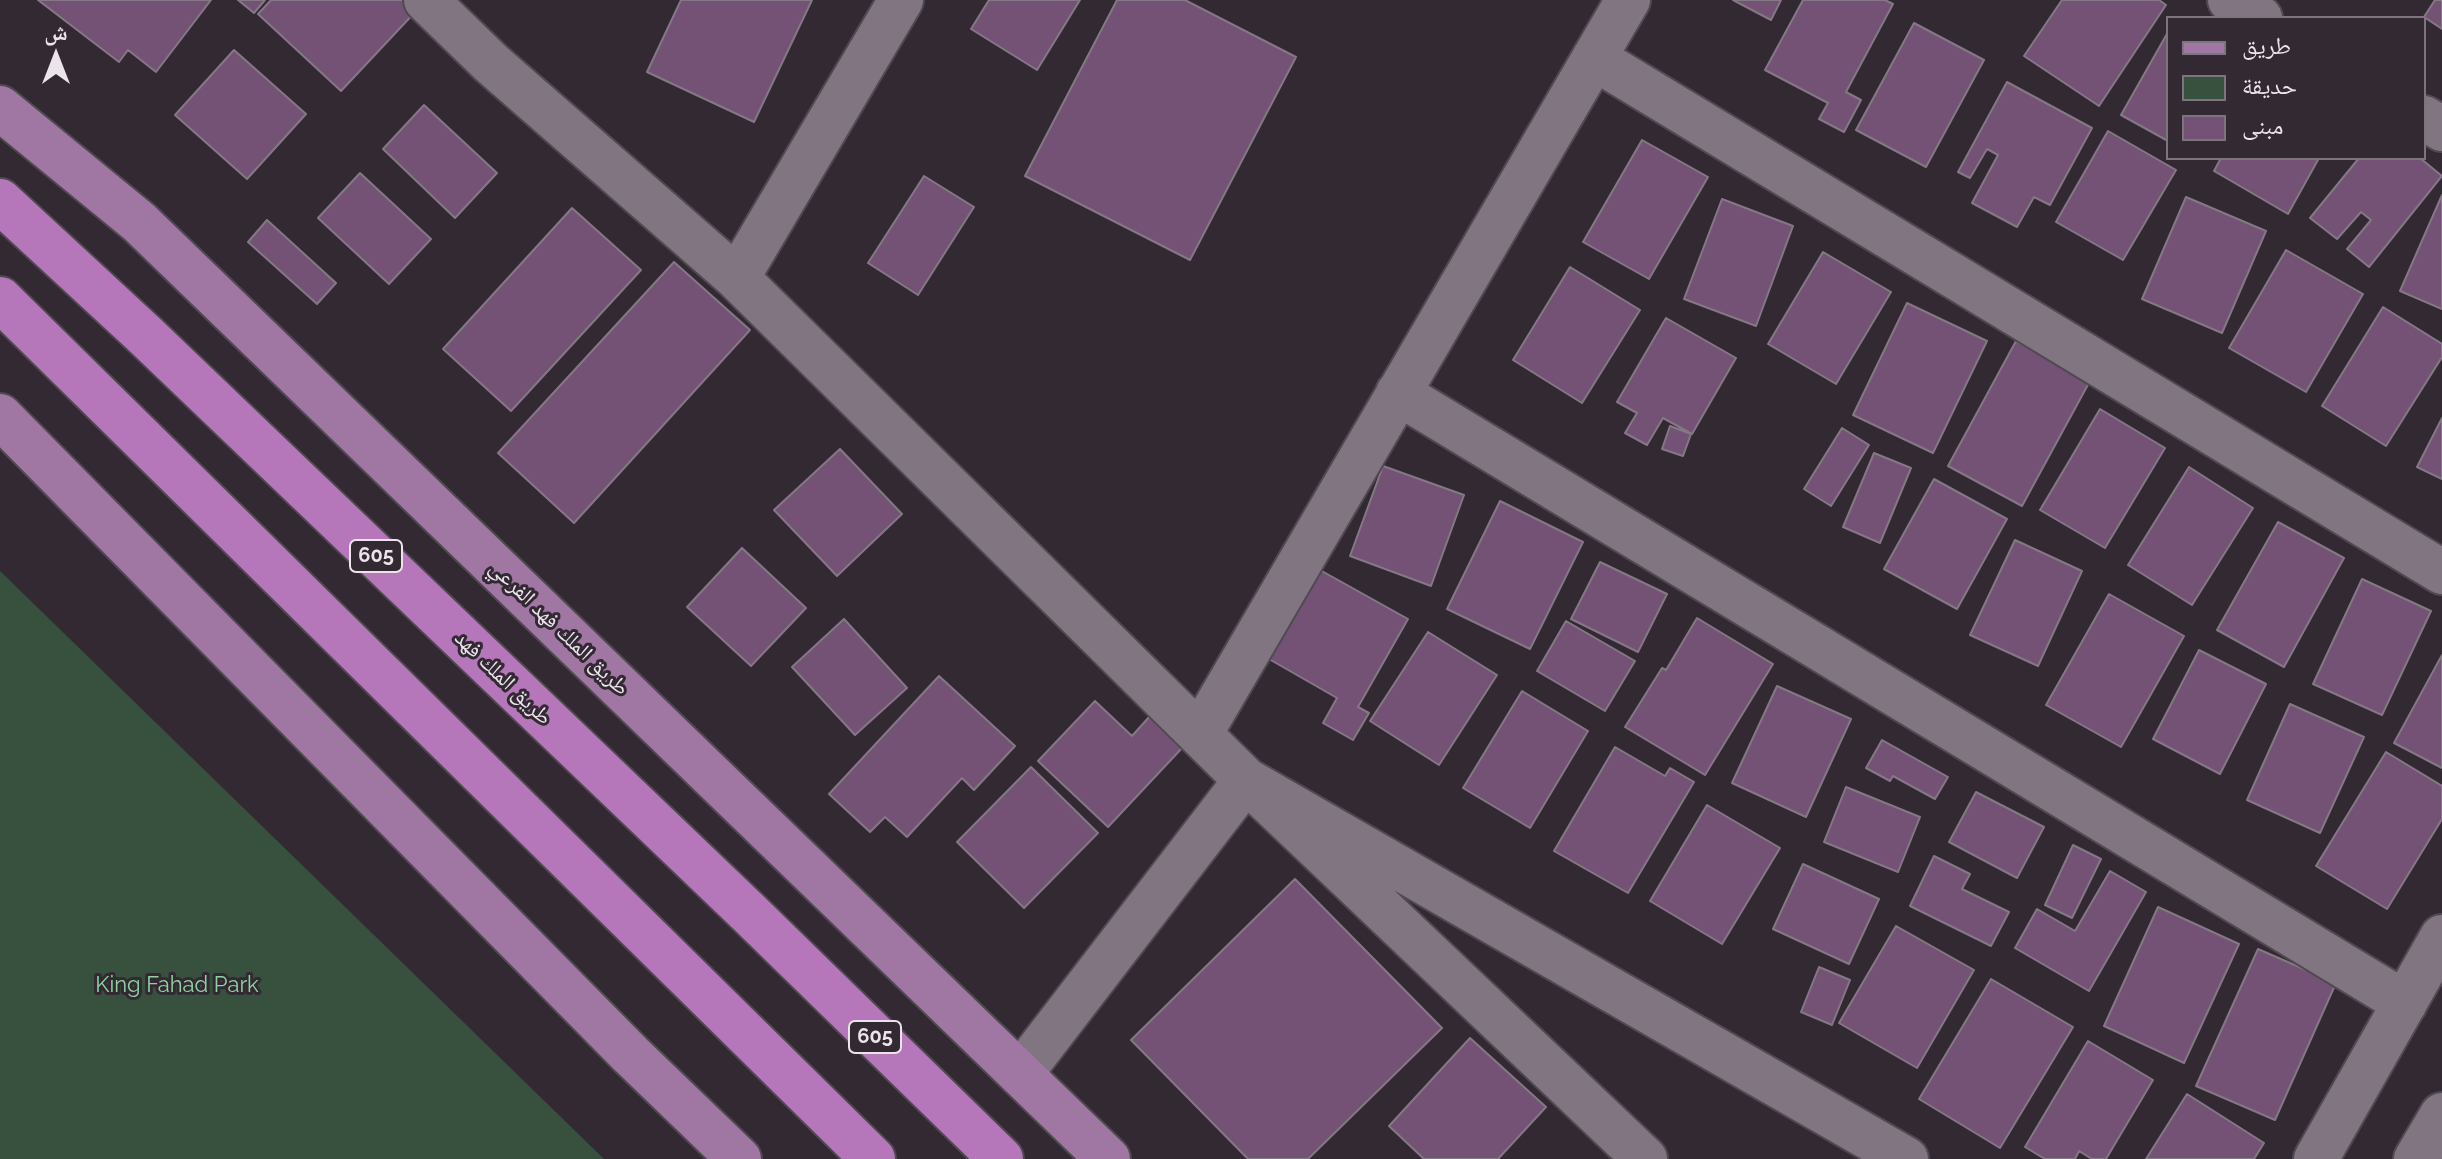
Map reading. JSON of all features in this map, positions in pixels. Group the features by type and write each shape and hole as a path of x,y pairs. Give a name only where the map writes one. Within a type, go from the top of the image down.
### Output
{"highway":[{"path":"0,178 146,336"},
{"name":"طريق الملك فهد","path":"0,201 146,336 750,914 1001,1159"},
{"path":"0,299 873,1159"}],"main road":[{"name":"طريق الملك فهد الفرعي","path":"0,108 139,222 1108,1159"},
{"path":"0,416 619,1043 739,1159"}],"street":[{"path":"737,278 901,0"},
{"path":"1200,734 1628,0"},
{"path":"2230,0 2257,16"},
{"path":"441,6 491,63 737,278 1246,780 1645,1159"},
{"path":"1594,58 2442,572"},
{"path":"1398,393 2405,1003"},
{"path":"1021,1073 1246,780"},
{"path":"1246,780 1906,1159"},
{"path":"2316,1159 2442,937"},
{"path":"2416,1159 2442,1115"}],"green space":[{"name":"King Fahad Park","path":"0,571 604,1159 0,1159"}],"building":[{"path":"38,0 211,0 156,72 128,50 119,62"},
{"path":"238,0 265,0 254,13"},
{"path":"271,0 406,0 417,10 341,91 258,14"},
{"path":"681,0 812,0 754,122 647,72"},
{"path":"989,0 1080,0 1037,70 971,29"},
{"path":"1117,0 1185,0 1296,57 1190,260 1025,176"},
{"path":"1733,0 1781,0 1771,20"},
{"path":"1803,0 1885,0 1893,4 1846,92 1861,100 1844,132 1819,119 1828,103 1765,70"},
{"path":"2062,0 2159,0 2166,5 2099,106 2024,56"},
{"path":"2435,0 2442,0 2442,29 2425,16"},
{"path":"1914,23 1984,60 1926,167 1856,130"},
{"path":"2166,36 2166,140 2121,115"},
{"path":"234,50 306,114 247,179 175,115"},
{"path":"2007,82 2092,128 2050,205 2034,197 2017,227 1972,203 1998,155 1987,149 1970,178 1958,172"},
{"path":"424,105 497,173 455,218 383,149"},
{"path":"2108,131 2176,170 2123,260 2056,222"},
{"path":"1642,140 1708,177 1649,279 1583,242"},
{"path":"2220,160 2318,160 2288,214 2214,171"},
{"path":"2357,160 2422,160 2442,176 2369,267 2347,249 2371,220 2361,212 2337,239 2310,218"},
{"path":"360,173 431,239 389,284 318,218"},
{"path":"924,176 974,207 918,295 868,263"},
{"path":"2442,195 2442,309 2400,291"},
{"path":"2186,197 2266,231 2222,333 2142,299"},
{"path":"1722,199 1793,226 1756,326 1684,299"},
{"path":"572,208 641,270 511,411 443,349"},
{"path":"267,220 336,283 317,304 248,242"},
{"path":"2286,250 2363,294 2306,392 2229,348"},
{"path":"1823,252 1891,292 1836,384 1768,344"},
{"path":"674,262 750,330 574,523 498,453"},
{"path":"1570,267 1640,310 1582,403 1513,360"},
{"path":"1907,303 1987,341 1933,453 1853,415"},
{"path":"2383,307 2442,344 2442,357 2386,446 2322,406"},
{"path":"1666,318 1736,358 1692,434 1663,418 1647,445 1625,433 1637,413 1617,402"},
{"path":"2016,341 2090,381 2022,506 1948,466"},
{"path":"2100,409 2165,448 2105,548 2040,510"},
{"path":"2442,418 2442,479 2417,467"},
{"path":"1670,426 1691,434 1683,456 1662,449"},
{"path":"1842,428 1869,445 1831,506 1804,489"},
{"path":"840,449 902,514 837,576 774,510"},
{"path":"1874,453 1911,468 1880,543 1843,527"},
{"path":"1383,466 1464,495 1431,586 1350,556"},
{"path":"2189,467 2253,508 2192,605 2128,565"},
{"path":"1934,479 2007,519 1957,609 1884,569"},
{"path":"1500,501 1583,542 1530,649 1447,609"},
{"path":"2278,522 2344,558 2284,667 2217,630"},
{"path":"2015,540 2082,571 2038,666 1970,635"},
{"path":"742,548 806,608 751,666 687,607"},
{"path":"1600,562 1667,594 1638,652 1571,619"},
{"path":"1320,570 1408,619 1358,707 1369,713 1353,740 1323,723 1337,698 1269,659"},
{"path":"2362,579 2431,611 2382,715 2313,684"},
{"path":"2109,594 2184,636 2121,747 2046,705"},
{"path":"1697,618 1773,664 1705,775 1625,727 1662,668 1666,670"},
{"path":"844,619 907,688 855,735 792,667"},
{"path":"1566,621 1635,661 1605,711 1537,671"},
{"path":"1428,632 1497,675 1439,765 1370,721"},
{"path":"2199,650 2266,684 2220,774 2153,739"},
{"path":"2442,655 2442,768 2394,743"},
{"path":"939,676 1015,746 974,790 962,778 907,837 885,817 870,832 829,794"},
{"path":"1777,686 1851,719 1806,817 1732,783"},
{"path":"1522,691 1588,731 1530,828 1463,788"},
{"path":"1095,701 1132,736 1150,716 1183,747 1108,827 1038,761"},
{"path":"2290,704 2364,737 2320,833 2247,800"},
{"path":"1882,740 1948,777 1935,799 1893,776 1890,781 1866,768"},
{"path":"1615,747 1665,776 1670,768 1694,782 1628,893 1554,851"},
{"path":"2386,752 2442,786 2442,819 2387,909 2316,866"},
{"path":"1031,767 1098,833 1024,908 957,842"},
{"path":"1846,787 1920,817 1898,872 1824,842"},
{"path":"1976,792 2044,827 2017,878 1949,842"},
{"path":"1707,805 1780,848 1722,944 1650,901"},
{"path":"2073,845 2101,859 2072,918 2045,905"},
{"path":"1934,856 1970,874 1962,889 2009,912 1991,946 1910,906"},
{"path":"1803,864 1879,899 1849,964 1773,929"},
{"path":"2110,871 2146,892 2089,991 2015,948 2037,909 2075,931"},
{"path":"1295,879 1442,1028 1308,1159 1248,1159 1131,1040"},
{"path":"2158,907 2239,944 2184,1063 2104,1026"},
{"path":"1896,926 1974,970 1917,1068 1839,1023"},
{"path":"2258,949 2336,983 2275,1120 2196,1086"},
{"path":"1819,967 1850,980 1832,1025 1801,1012"},
{"path":"1991,979 2073,1027 2000,1148 1919,1099"},
{"path":"1470,1038 1546,1107 1498,1159 1424,1159 1389,1126"},
{"path":"2088,1041 2153,1080 2106,1159 2092,1159 2079,1151 2075,1159 2045,1159 2025,1147"},
{"path":"2187,1094 2264,1143 2254,1159 2146,1159"}]}
